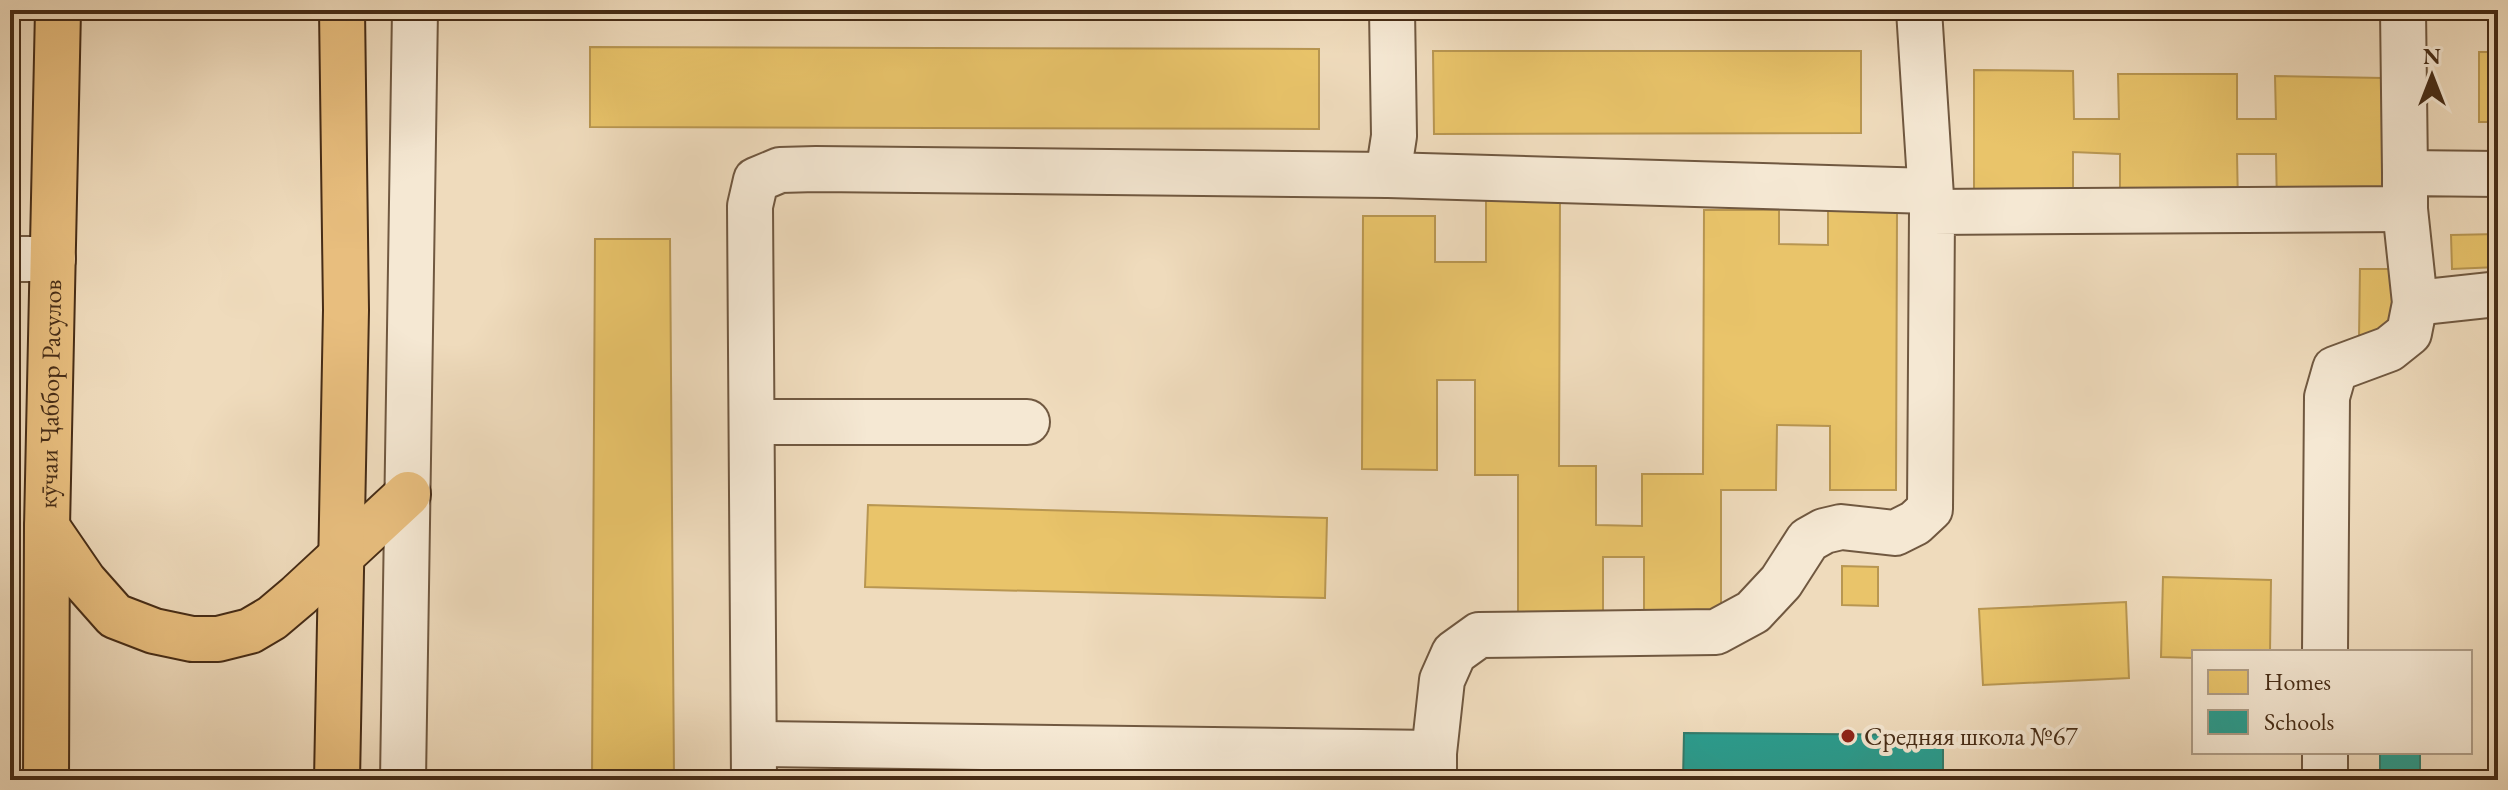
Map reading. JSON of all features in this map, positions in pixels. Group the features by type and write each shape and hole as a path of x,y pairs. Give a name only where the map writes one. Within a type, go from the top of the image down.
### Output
{"main road":[{"name":"кӯчаи Ҷаббор Расулов","path":"46,780 47,527 58,10"},
{"path":"337,780 346,310 342,10"},
{"path":"343,63 367,10"},
{"path":"47,527 84,581 115,616 154,631 192,639 218,639 250,631 298,596 408,494"}],"street":[{"path":"403,780 415,10"},
{"path":"1388,175 1394,136 1392,10"},
{"path":"1919,10 1931,201 1930,509 1915,523 1895,533 1841,527 1824,531 1808,540 1781,582 1753,612 1716,632 1479,635 1454,653 1442,680 1434,767 754,762 750,206 756,180 780,170 1388,175 1931,201 2405,191 2498,174"},
{"path":"2325,650 2327,397 2335,369 2389,349 2409,333 2415,303 2405,191 2403,10"},
{"path":"10,259 53,259"},
{"path":"2415,303 2498,294"},
{"path":"752,422 1027,422"},
{"path":"2325,754 2325,780"}],"building: Homes":[{"path":"590,47 1319,49 1319,129 590,127"},
{"path":"1433,51 1861,51 1861,133 1434,134"},
{"path":"2479,52 2498,52 2498,122 2479,122"},
{"path":"1974,70 2073,71 2074,119 2119,119 2118,74 2237,74 2237,119 2276,119 2275,76 2383,78 2386,207 2277,206 2276,154 2237,154 2238,206 2120,206 2120,154 2073,152 2073,209 1974,209"},
{"path":"1486,198 1560,198 1559,466 1596,466 1596,525 1642,526 1642,474 1703,474 1704,210 1779,210 1779,244 1828,245 1828,209 1897,209 1896,490 1830,490 1830,426 1777,425 1776,490 1721,490 1721,612 1644,612 1644,557 1603,557 1603,612 1518,612 1518,475 1475,475 1475,380 1437,380 1437,470 1362,469 1363,216 1435,216 1435,262 1486,262"},
{"path":"2498,234 2498,267 2452,269 2451,235"},
{"path":"595,239 670,239 674,780 592,780"},
{"path":"2360,269 2394,269 2394,338 2359,338"},
{"path":"2492,415 2498,415 2498,495 2492,495"},
{"path":"868,505 1327,518 1325,598 865,587"},
{"path":"1842,566 1878,567 1878,606 1842,605"},
{"path":"2163,577 2271,580 2270,650 2192,650 2192,658 2161,657"},
{"path":"2126,602 2129,678 1983,685 1979,609"}],"building: Schools":[{"path":"1684,733 1943,735 1943,780 1683,780"},
{"path":"2380,754 2420,754 2420,777 2380,777"}],"place":[{"name":"Средняя школа №67","path":"1848,736"}]}
